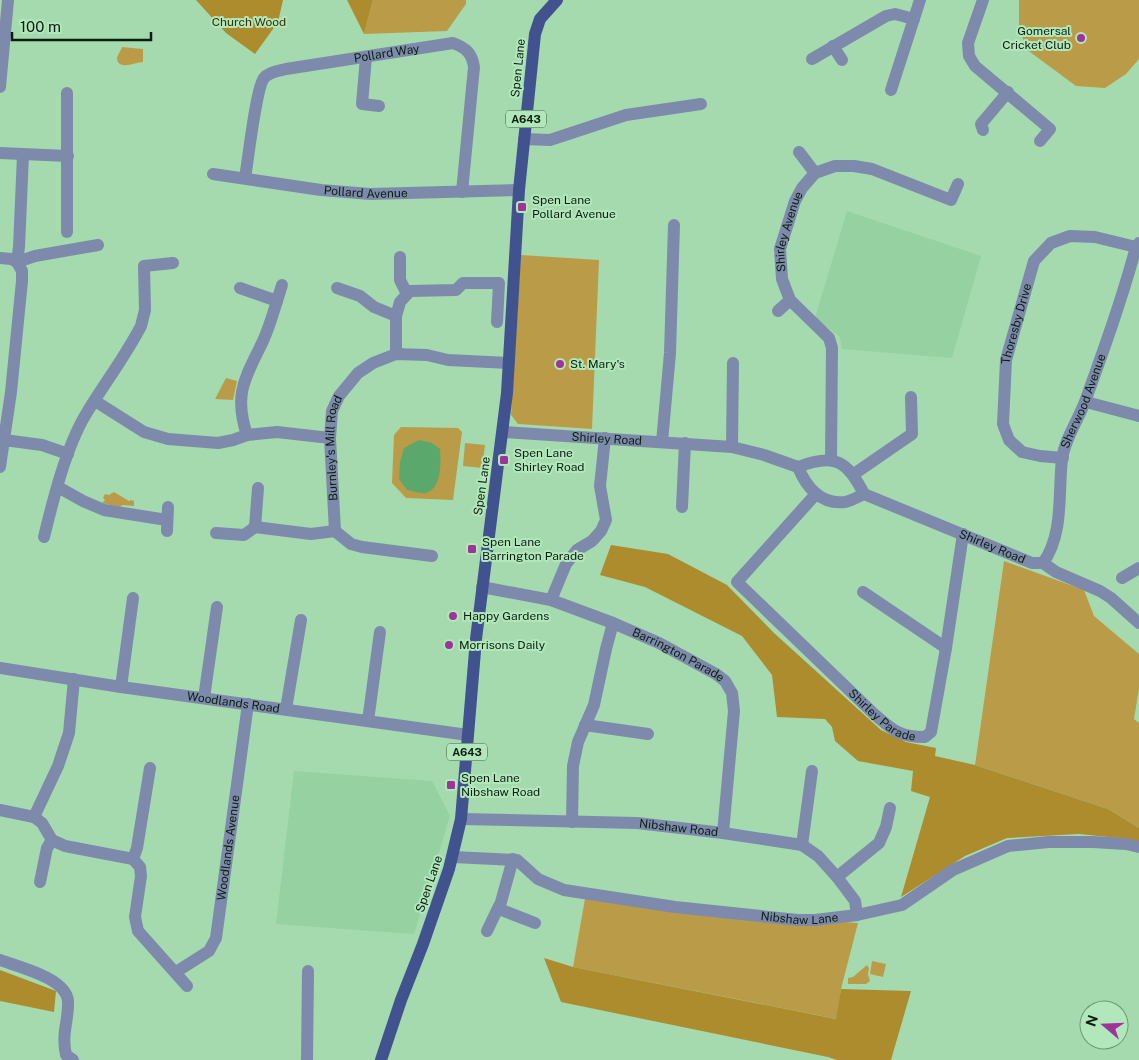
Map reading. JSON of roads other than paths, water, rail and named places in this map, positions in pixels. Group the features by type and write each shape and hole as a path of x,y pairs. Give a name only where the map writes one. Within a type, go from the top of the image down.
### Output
{"main road":[{"name":"Spen Lane","path":"381,1060 453,856 461,819 482,587 503,432 519,190 535,34 540,19 557,0"}],"street":[{"path":"0,87 8,0"},
{"path":"891,90 920,0"},
{"path":"984,0 968,42 968,56 975,66 1050,129 1040,141"},
{"path":"812,59 886,16 895,14 914,18"},
{"name":"Pollard Way","path":"245,178 258,97 262,80 267,74 286,69 453,43 466,48 472,57 474,67 462,192"},
{"path":"833,46 842,60"},
{"path":"366,56 362,104 379,106"},
{"path":"980,125 1008,92"},
{"path":"67,94 67,232"},
{"path":"524,138 550,140 626,115 701,104"},
{"path":"799,152 815,173 835,166 854,166 872,169 951,200 958,184"},
{"path":"0,153 68,156"},
{"path":"0,467 4,440 5,391 22,281 22,271 17,262 23,155"},
{"name":"Shirley Avenue","path":"815,173 802,188 795,201 780,249 782,279 790,300 829,338 832,348 831,460"},
{"name":"Pollard Avenue","path":"213,174 321,190 370,194 519,190"},
{"path":"662,442 670,353 674,225"},
{"name":"Thoresby Drive","path":"1062,458 1022,452 1009,440 1003,424 1006,360 1034,261 1050,243 1070,236 1095,237 1137,245"},
{"path":"0,258 17,262 28,257 98,245"},
{"name":"Sherwood Avenue","path":"1043,563 1050,553 1059,514 1062,458 1133,282 1137,245"},
{"path":"400,257 400,280 407,294"},
{"path":"44,538 51,507 68,454 85,415 141,326 145,310 142,260 174,263"},
{"path":"396,354 396,316 400,302 410,291 456,290 463,283 499,284 497,322"},
{"path":"247,434 242,412 242,388 263,341 282,285"},
{"path":"240,288 278,301"},
{"path":"337,288 360,296 374,307 396,316"},
{"path":"778,311 790,300"},
{"name":"Burnley's Mill Road","path":"335,531 330,438 332,410 338,396 358,373 373,363 396,354 427,355 448,360 509,363"},
{"path":"732,447 733,363"},
{"path":"854,474 912,434 911,397"},
{"path":"95,401 131,425 157,436 218,443 233,440 247,434 277,432 330,438"},
{"path":"1086,402 1139,416"},
{"name":"Shirley Road","path":"503,432 732,447 764,455 798,467"},
{"path":"551,600 566,564 577,550 592,541 601,531 606,520 600,486 605,438"},
{"path":"4,440 42,445 68,454"},
{"path":"682,507 685,444"},
{"path":"816,460 831,460 854,474 864,494 846,502 829,501 815,494 804,481 798,467 816,460"},
{"path":"58,487 104,510 167,519"},
{"path":"255,527 258,488"},
{"name":"Shirley Parade","path":"815,494 737,582 873,713 895,731 909,737 925,737 931,732 946,648 962,534"},
{"name":"Shirley Road","path":"864,494 1032,563 1043,563 1056,572 1108,595 1139,623"},
{"path":"216,533 244,535 255,527 311,534 335,531 351,544 362,547 432,556"},
{"path":"1122,578 1139,568"},
{"name":"Barrington Parade","path":"482,587 551,600 613,623 659,643 716,674 725,681 732,693 734,711 722,833"},
{"path":"863,592 946,648"},
{"path":"120,687 133,598"},
{"path":"204,698 217,607"},
{"path":"286,709 301,620"},
{"path":"572,822 573,766 578,742 594,705 613,623"},
{"path":"368,721 380,632"},
{"name":"Woodlands Road","path":"0,668 120,687 468,735"},
{"path":"34,817 58,766 69,733 74,679"},
{"name":"Woodlands Avenue","path":"176,972 209,951 216,938 248,704"},
{"path":"585,725 648,734"},
{"path":"132,860 137,848 150,768"},
{"path":"802,845 812,771"},
{"path":"837,878 879,843 886,827 890,808"},
{"path":"0,810 34,817 42,823 52,840 65,846 132,860 140,867 141,876 135,917 138,931 187,986"},
{"name":"Nibshaw Road","path":"461,819 637,823 802,845 818,856 837,878 855,901 857,915"},
{"path":"40,882 46,848 52,840"},
{"name":"Nibshaw Lane","path":"513,859 517,860 538,878 564,890 674,907 798,920 815,920 857,915 902,905 953,870 1008,846 1049,842 1093,842 1126,844 1139,847"},
{"path":"453,856 513,859 499,906 486,931"},
{"path":"499,906 499,909 536,923"},
{"path":"0,960 48,978 63,987 68,1000 63,1042 66,1055 73,1060"},
{"path":"307,1060 308,971"}],"place":[{"name":"Gomersal Cricket Club","path":"1081,38"},
{"name":"Spen Lane Pollard Avenue","path":"522,207"},
{"name":"St. Mary's","path":"560,364"},
{"name":"Spen Lane Shirley Road","path":"504,460"},
{"name":"Spen Lane Barrington Parade","path":"472,549"},
{"name":"Happy Gardens","path":"453,616"},
{"name":"Morrisons Daily","path":"449,645"},
{"name":"Spen Lane Nibshaw Road","path":"451,785"}],"park label":[{"name":"Church Wood","path":"249,22"}]}
